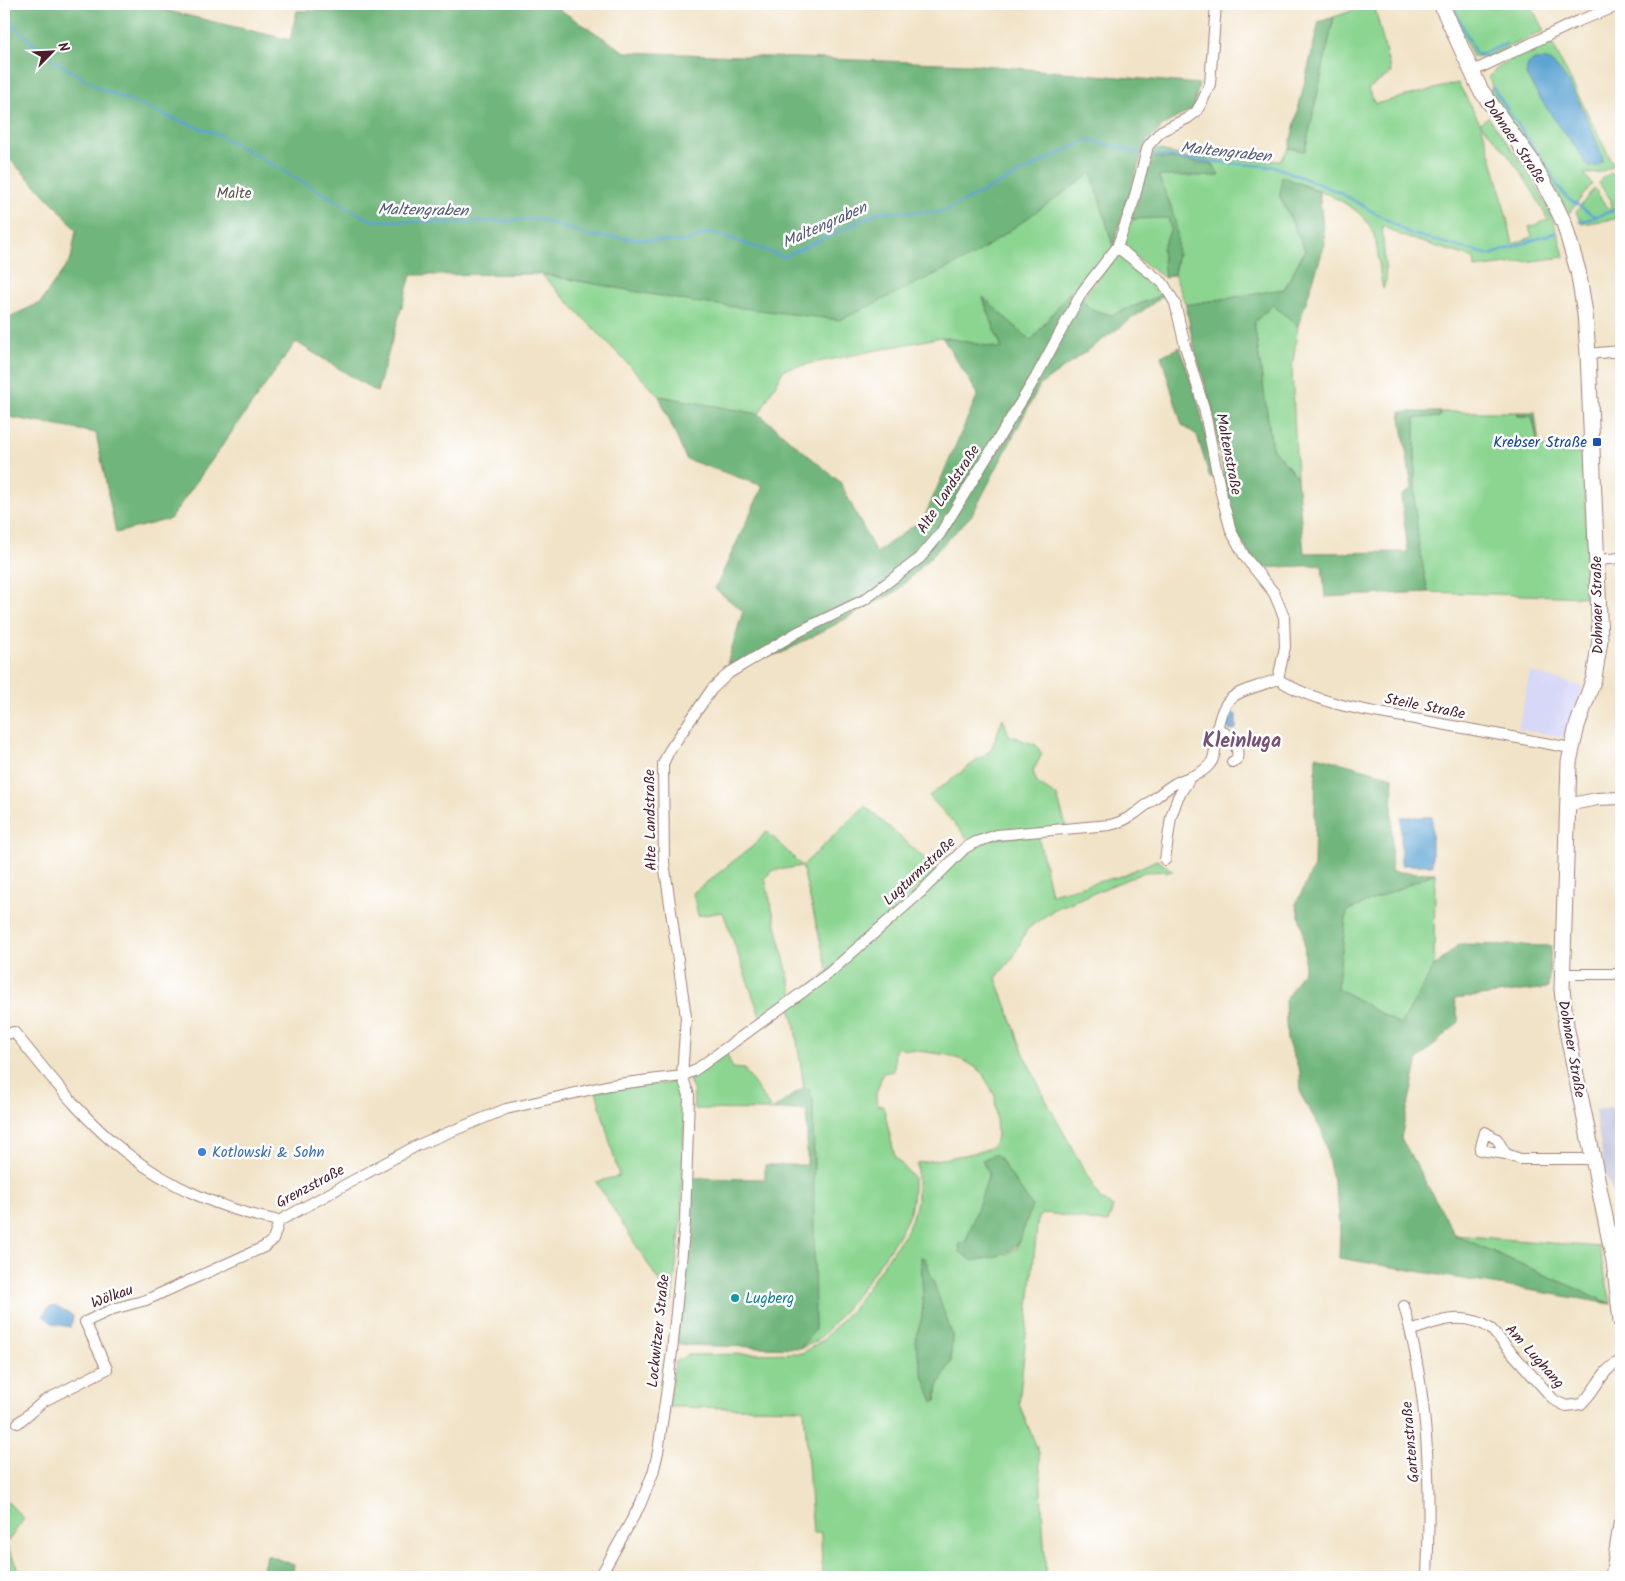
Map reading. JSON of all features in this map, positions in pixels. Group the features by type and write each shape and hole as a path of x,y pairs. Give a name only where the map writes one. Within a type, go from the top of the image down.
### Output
{"main road":[{"name":"Dohnaer Straße","path":"1441,4 1480,89 1539,172 1564,223 1582,293 1588,354 1600,640 1598,660 1571,748 1567,805 1562,974 1565,1019 1614,1261 1621,1321"},
{"path":"1613,1577 1621,1525"}],"street":[{"name":"Alte Landstraße","path":"682,1076 686,1017 664,862 664,764 712,689 729,674 798,632 864,600 925,552 940,534 1036,378 1082,292 1117,247 1133,202 1145,153 1161,131 1188,118 1196,112 1202,102 1210,84 1216,4"},
{"path":"1471,72 1544,36 1621,4"},
{"name":"Maltenstraße","path":"1117,247 1163,283 1175,303 1184,346 1204,408 1221,493 1231,530 1245,557 1274,593 1284,617 1285,647 1278,679"},
{"path":"1588,354 1621,351"},
{"path":"1597,560 1621,558"},
{"path":"1232,762 1237,759 1238,752 1234,740 1217,727 1222,708 1229,699 1278,679"},
{"name":"Steile Straße","path":"1278,679 1291,688 1311,696 1384,714 1571,748"},
{"name":"Lugturmstraße","path":"682,1076 694,1071 829,973 921,892 962,850 976,842 997,836 1118,823 1139,812 1175,783 1190,778 1209,766 1214,758 1217,727"},
{"path":"1165,860 1171,817 1178,797 1190,778"},
{"path":"1567,805 1621,798"},
{"path":"1562,974 1614,974"},
{"name":"Grenzstraße","path":"4,1035 14,1032 94,1124 124,1152 158,1175 206,1199 250,1215 279,1221 418,1145 506,1109 610,1085 682,1076"},
{"name":"Lockwitzer Straße","path":"600,1577 640,1505 653,1473 658,1452 672,1352 685,1222 689,1096 682,1076"},
{"path":"1506,1154 1520,1159 1594,1159"},
{"name":"Wölkau","path":"18,1423 44,1401 107,1369 85,1322 113,1309 146,1300 264,1247 273,1240 279,1221"},
{"name":"Gartenstraße","path":"1404,1306 1411,1331 1426,1426 1430,1488 1427,1577"},
{"name":"Am Lughang","path":"1411,1331 1456,1317 1483,1324 1491,1329 1554,1400 1566,1406 1581,1404 1595,1388 1604,1372 1621,1361"}],"shaded area":[{"path":"1530,672 1583,687 1568,730 1563,737 1518,729"},
{"path":"1621,1107 1621,1191 1612,1192 1605,1173 1595,1110"}],"green space":[{"name":"Malte","path":"4,4 139,4 290,40 297,11 479,4 551,4 625,52 970,64 1199,84 1193,109 1165,124 1145,144 1113,246 1092,173 973,256 840,320 693,302 541,274 411,275 377,392 296,342 170,519 116,533 96,433 4,416 4,319 40,303 71,259 76,230 59,209 4,154"},
{"path":"1374,4 1391,73 1368,89 1375,104 1458,83 1480,123 1488,117 1524,166 1552,218 1564,257 1475,268 1474,258 1405,237 1382,226 1386,280 1383,289 1375,239 1370,226 1361,216 1337,199 1282,177 1280,197 1305,250 1285,289 1186,305 1174,274 1178,254 1171,206 1158,175 1219,176 1213,164 1152,157 1156,149 1185,157 1280,161 1289,148 1305,151 1334,17","holes":["1481,124 1527,181 1548,220 1529,227 1532,237 1513,244 1496,173"]},
{"path":"1448,4 1530,4 1544,31 1486,57 1473,57"},
{"path":"1334,17 1305,151 1289,148 1319,22"},
{"path":"1549,42 1552,43 1614,166 1598,173 1584,174 1592,184 1569,213 1490,90 1492,87 1489,78 1494,71 1504,63"},
{"path":"1152,157 1213,164 1219,176 1158,176 1173,213 1177,234 1174,274 1165,278 1162,249 1171,229 1168,218 1131,219"},
{"path":"1092,172 1113,246 1075,295 1071,291 1031,341 983,299 1002,349 942,337 784,369 759,414 659,396 541,274 693,302 973,256"},
{"path":"1617,173 1621,180 1621,218 1582,224 1576,212 1594,188 1608,209 1612,208 1611,200 1599,183 1603,177"},
{"path":"1282,176 1319,192 1325,244 1298,326 1273,305 1254,322 1272,448 1297,477 1304,553 1408,552 1401,497 1412,488 1400,412 1440,412 1440,417 1415,418 1415,507 1419,547 1428,592 1325,597 1322,565 1258,568 1234,529 1211,406 1193,343 1186,305 1284,289 1305,250 1280,196"},
{"path":"1168,217 1171,229 1162,249 1165,278 1124,249 1122,243 1131,219"},
{"path":"1119,252 1167,293 1112,315 1092,310 1081,300"},
{"path":"1071,290 1092,310 1112,315 1167,293 1040,385 972,515 897,591 782,653 727,664 743,611 715,589 763,486 686,459 659,396 759,414 840,482 876,553 924,518 978,394 942,337 1002,349 983,297 1031,341"},
{"path":"1273,305 1298,326 1292,369 1297,477 1272,448 1254,322"},
{"path":"1180,347 1200,410 1215,477 1210,478 1197,435 1182,425 1161,356"},
{"path":"1440,412 1518,412 1518,416 1532,416 1538,444 1557,453 1582,453 1590,597 1428,592 1419,547 1415,507 1415,418 1440,417"},
{"path":"1518,412 1535,412 1539,445 1532,416 1518,416"},
{"path":"1003,718 1009,735 1036,745 1042,754 1033,771 1037,783 1057,796 1066,826 971,842 929,796 991,750"},
{"path":"1316,756 1393,777 1391,872 1435,873 1347,911 1337,988 1401,1025 1434,967 1460,944 1551,946 1548,988 1454,999 1459,1022 1418,1059 1401,1138 1455,1235 1611,1304 1339,1258 1338,1203 1322,1131 1301,1095 1300,1072 1287,1040 1285,1001 1304,969 1303,931 1296,904 1314,867"},
{"path":"865,806 939,871 828,972 802,866"},
{"path":"767,831 802,866 771,871 765,879 793,996 761,1019 723,912 698,916 693,893 753,846"},
{"path":"1038,835 1051,894 1121,876 1157,860 1173,871 1145,872 1055,909 1027,929 1014,956 996,978 1025,1057 1048,1104 1100,1199 1113,1207 1108,1223 1047,1213 1038,1217 1019,1404 1039,1453 1046,1577 822,1577 821,1533 813,1533 804,1409 669,1407 675,1362 688,1355 802,1353 824,1339 854,1307 908,1229 917,1202 917,1163 986,1150 994,1144 997,1137 995,1096 981,1071 967,1062 948,1055 895,1048 894,1071 883,1073 876,1094 877,1106 883,1105 895,1157 913,1177 909,1214 892,1246 852,1301 817,1340 800,1348 805,1344 814,1165 813,1101 809,1089 804,1087 794,1022 789,1005 957,858 991,839","holes":["997,1155 1032,1206 1016,1249 1006,1255 959,1245 966,1241 988,1178 988,1171 983,1164","921,1257 952,1334 951,1362 938,1386 936,1401 915,1341 922,1317"]},
{"path":"1435,873 1434,967 1401,1026 1337,988 1347,911"},
{"path":"726,1051 732,1068 744,1069 772,1110 693,1109 694,1092 688,1077"},
{"path":"676,1082 685,1096 681,1222 672,1302 596,1182 619,1176 596,1091"},
{"path":"804,1087 809,1089 813,1101 815,1330 800,1348 679,1345 675,1339 689,1223 692,1178 765,1179 765,1165 807,1165 807,1110 772,1110"},
{"path":"997,1155 1032,1206 1023,1232 1015,1247 1001,1255 973,1261 960,1252 959,1245 966,1241 988,1178 988,1171 982,1160"},
{"path":"1455,1235 1599,1247 1611,1304"},
{"path":"921,1257 925,1258 952,1334 951,1362 938,1386 936,1401 933,1402 922,1373 915,1341 922,1317"},
{"path":"4,1498 24,1519 6,1544 22,1577 4,1577"},
{"path":"267,1555 294,1565 292,1577 260,1577"}],"water":[{"path":"1535,60 1547,60 1555,66 1573,90 1588,121 1603,160 1597,166 1589,167 1587,165 1578,149 1537,94 1526,75 1528,64"},
{"path":"1230,711 1236,715 1236,729 1230,731 1224,721 1226,713"},
{"path":"1401,817 1432,817 1432,865 1401,865"},
{"path":"56,1306 73,1316 71,1327 54,1324 43,1316 48,1308"}],"waterway":[{"path":"1452,4 1475,52 1479,55 1506,44"},
{"name":"Maltengraben","path":"4,15 42,53 99,88 171,118 217,134 370,220 453,223 538,219 591,236 683,242 711,232 784,257 879,212 942,212 1087,140 1143,153"},
{"path":"1493,88 1567,198 1596,217"},
{"name":"Maltengraben","path":"1148,153 1183,159 1276,167 1341,193 1411,234 1490,255 1557,232"},
{"name":"Maltengraben","path":"1580,222 1621,208"}],"place":[{"name":"Krebser Straße","path":"1597,442"},
{"name":"Kotlowski & Sohn","path":"202,1152"},
{"name":"Lugberg","path":"735,1298"}],"district":[{"name":"Kleinluga","path":"1242,740"}]}
